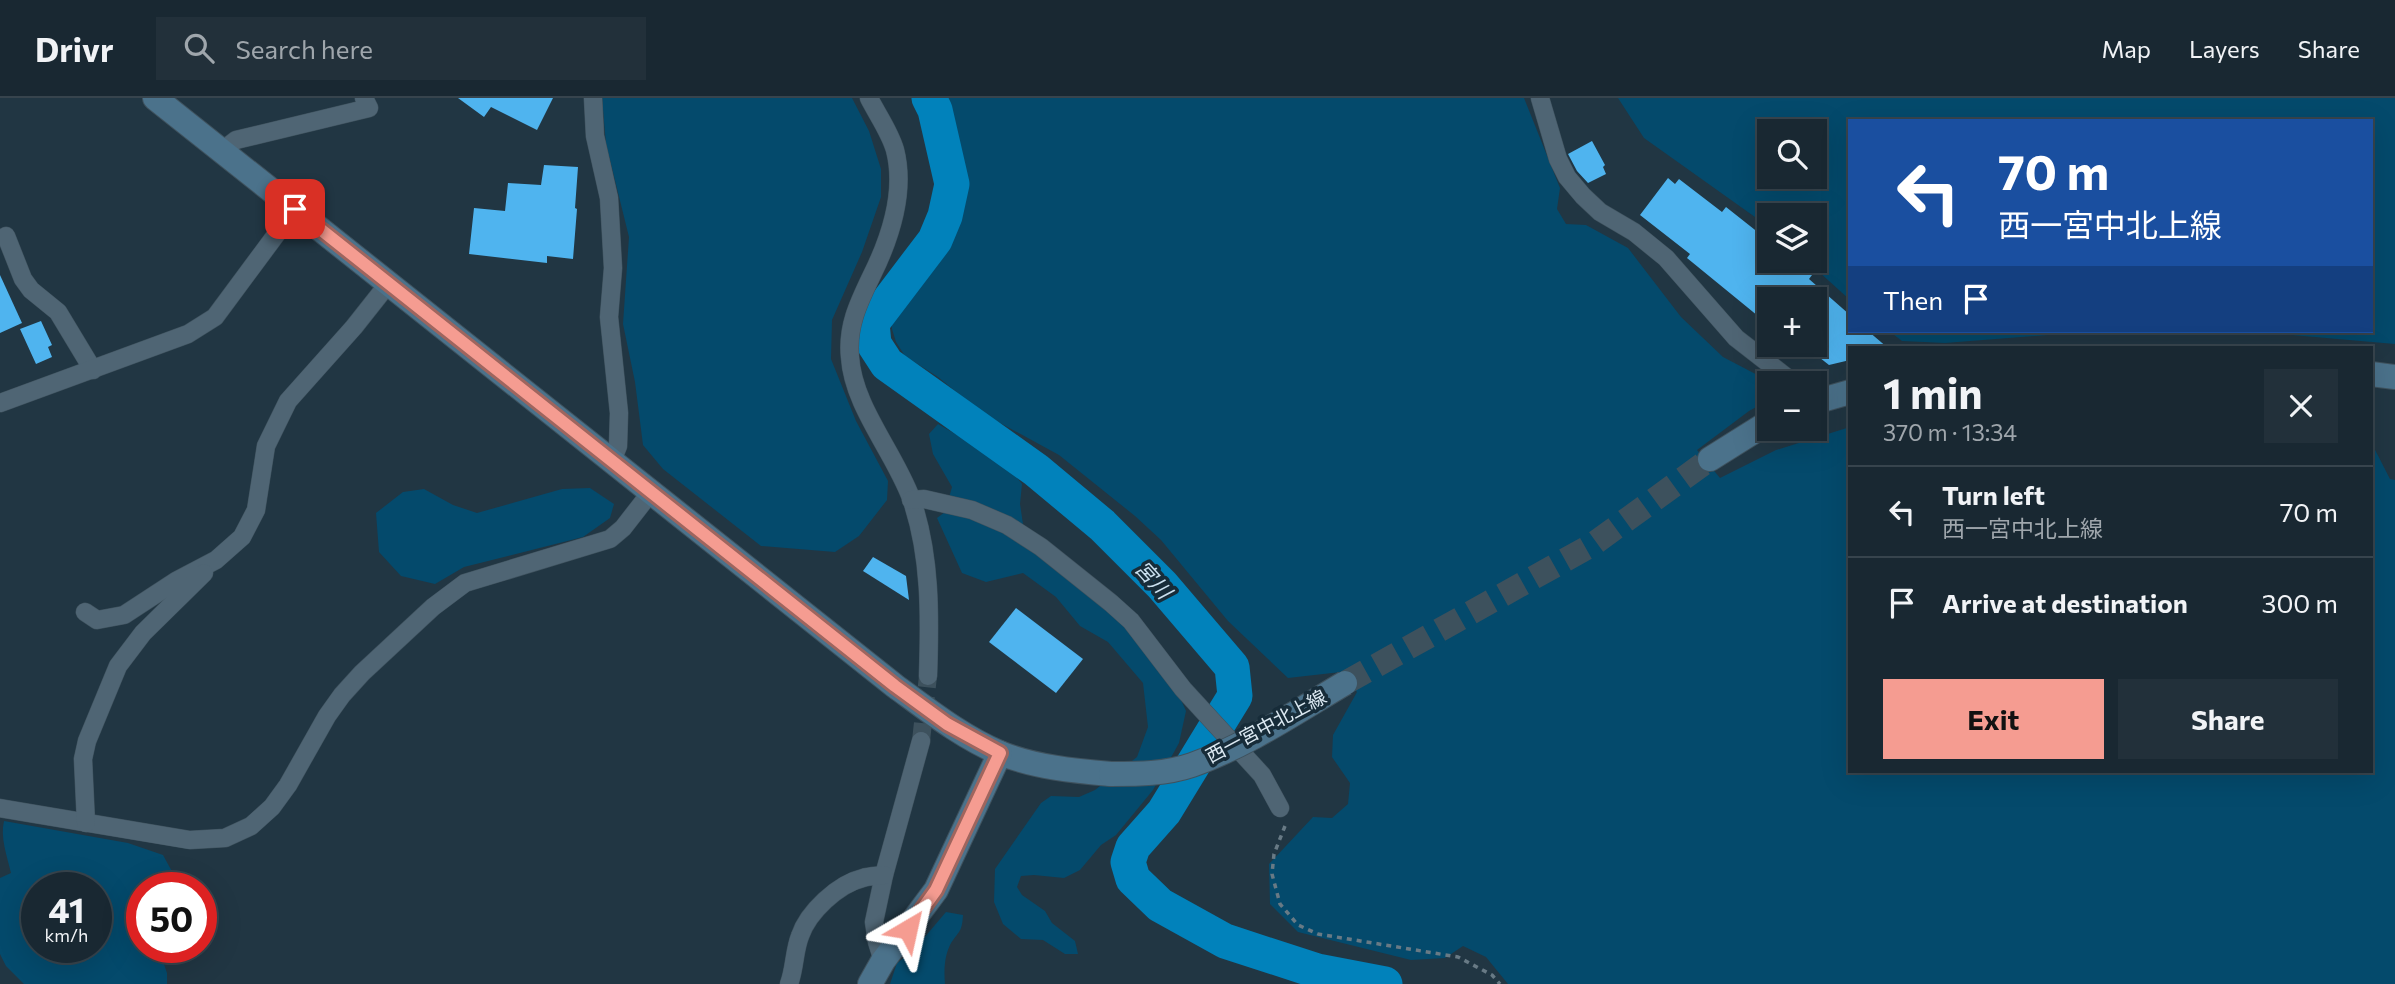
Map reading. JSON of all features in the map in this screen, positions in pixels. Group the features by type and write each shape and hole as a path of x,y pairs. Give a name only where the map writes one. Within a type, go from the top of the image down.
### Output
{"main road":[{"name":"西一宮中北上線","path":"155,98 895,686 947,724 1000,753 1045,765 1111,774 1149,774 1191,765 1252,737 1345,683"},
{"path":"2373,374 2395,377"},
{"path":"1827,399 1848,393"},
{"path":"1710,459 1757,430"},
{"path":"870,984 883,961 936,890 1000,753"}],"street":[{"path":"222,151 236,140 369,108 364,98"},
{"path":"593,98 595,136 609,198 613,268 609,317 619,413 618,446 612,461"},
{"path":"869,98 895,148 900,178 898,200 888,241 854,311 849,336 850,362 860,396 901,474 911,500 928,581 928,676"},
{"path":"1540,98 1558,159 1567,177 1583,197 1666,258 1736,338 1779,371"},
{"path":"0,403 188,334 215,317 295,209"},
{"path":"6,236 23,279 31,290 58,312 93,370"},
{"path":"86,823 83,759 87,741 118,666 143,633 242,537 256,510 266,446 288,401 388,284"},
{"path":"0,808 190,840 225,838 250,826 272,807 288,785 342,695 433,607 465,583 610,539 623,528 652,492"},
{"path":"911,500 924,499 972,510 1007,525 1041,547 1111,603 1131,621 1183,689 1262,775 1280,808"},
{"path":"85,612 97,620 124,615 176,581 216,560"},
{"path":"883,961 874,922 884,875 921,741"},
{"path":"789,984 800,933 814,914 838,889 862,878 884,875"}],"path":[{"path":"1280,808 1286,825 1273,854 1272,874 1280,904 1298,925 1318,934 1458,957 1492,975 1500,984"}],"shaded area":[{"path":"602,98 852,98 869,131 881,169 881,197 862,252 832,320 831,359 856,421 888,481 887,500 859,536 835,552 761,546 663,469 643,445 635,382 623,324 629,237 606,144"},
{"path":"939,98 1524,98 1560,188 1557,209 1566,224 1586,225 1628,248 1681,317 1723,357 1757,375 1757,407 1697,450 1720,478 1776,450 1805,441 1827,441 1827,434 1848,428 1848,773 2373,773 2373,446 2390,479 2395,480 2395,984 1508,984 1486,957 1463,946 1445,958 1411,960 1298,932 1270,904 1269,864 1313,817 1332,818 1348,804 1350,783 1332,757 1333,735 1357,692 1341,672 1288,678 1228,621 1161,540 1135,516 1059,455 982,413 938,377 905,356 892,329 891,319 895,308 952,232 958,217 958,197"},
{"path":"1618,98 2395,98 2395,344 2268,333 2373,333 2373,119 1848,119 1848,298 1820,273 1827,273 1827,203 1757,203 1757,218 1644,138"},
{"path":"1892,333 2074,333 1945,343 1902,341"},
{"path":"938,424 1006,463 1022,484 1020,504 1026,544 1051,567 1105,606 1137,640 1178,693 1186,711 1179,743 1153,790 1116,835 1101,845 1080,870 1064,878 1021,876 1017,887 1022,895 1045,911 1052,923 1075,941 1078,954 1065,954 1043,940 1021,939 1003,924 994,902 995,869 1041,803 1051,796 1079,797 1095,790 1137,757 1148,727 1143,683 1108,642 1080,626 1056,597 1023,573 986,582 962,573 937,518 945,512 952,487 933,454 929,434"},
{"path":"590,488 614,504 610,518 583,537 464,567 435,584 401,576 379,552 376,513 403,492 424,489 453,505 477,513 562,489"},
{"path":"4,821 128,843 163,855 172,872 126,872 126,963 164,963 167,984 24,984 6,966 0,954 0,878 11,873 3,833"},
{"path":"946,912 963,915 961,929 947,955 945,984 890,984 897,963 912,952"}],"building":[{"path":"458,98 553,98 537,130 491,107 484,117"},
{"path":"1592,141 1605,165 1603,167 1606,174 1588,183 1577,171 1568,154"},
{"path":"544,165 578,167 573,259 547,256 547,263 469,254 474,208 505,211 508,183 541,185"},
{"path":"1668,178 1675,184 1679,179 1722,212 1726,207 1757,232 1757,273 1809,273 1812,275 1809,279 1818,287 1757,287 1757,315 1687,258 1690,254 1640,215"},
{"path":"0,275 22,323 0,333"},
{"path":"1827,295 1848,313 1848,333 1870,333 1886,346 1848,346 1848,360 1829,365 1819,357 1827,357"},
{"path":"41,321 52,345 48,347 52,357 36,364 20,329"},
{"path":"873,557 906,576 909,600 863,571"},
{"path":"1016,608 1083,659 1056,693 989,642"}],"waterway":[{"name":"宮川","path":"929,98 935,110 952,184 945,216 935,240 872,323 874,344 887,364 1036,470 1102,525 1162,585 1232,667 1235,696 1164,812 1133,847 1128,862 1133,879 1160,905 1225,941 1317,971 1385,984"}],"tunnel":[{"path":"1345,683 1592,545 1710,459"},
{"path":"921,741 928,676"}],"route":[{"path":"295,209 895,686 947,724 1000,753 936,890 908,929"}]}
